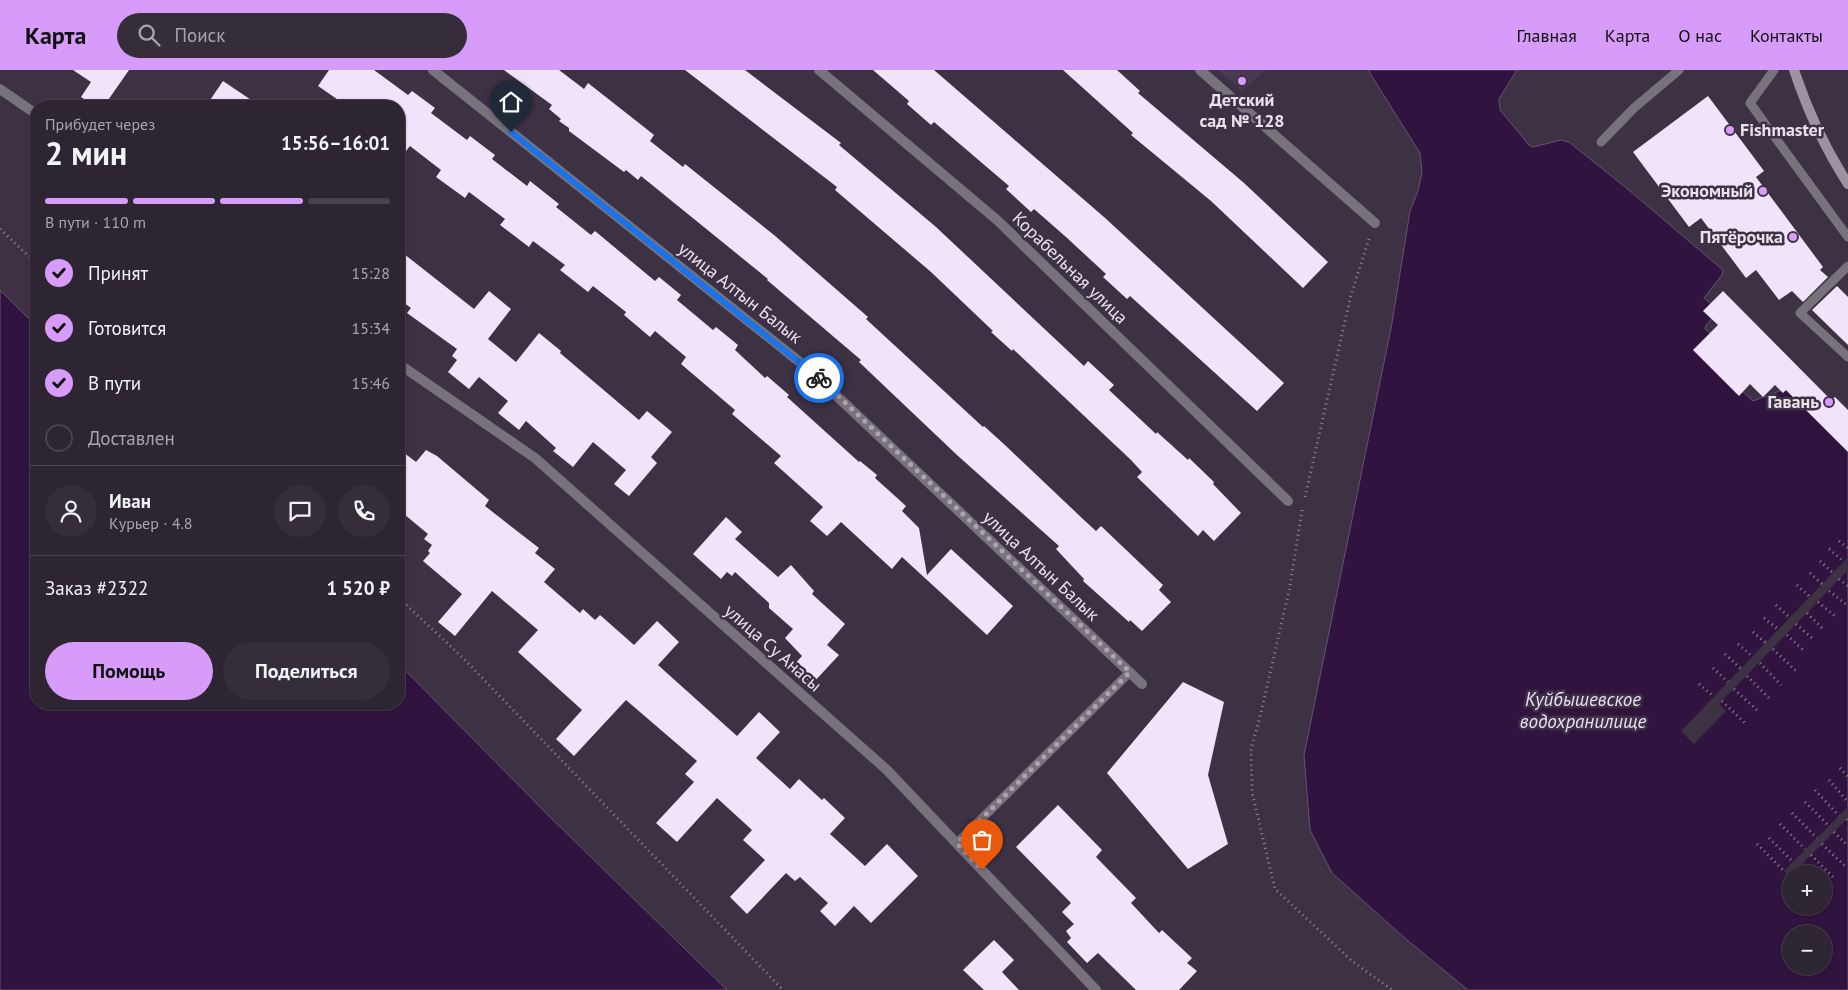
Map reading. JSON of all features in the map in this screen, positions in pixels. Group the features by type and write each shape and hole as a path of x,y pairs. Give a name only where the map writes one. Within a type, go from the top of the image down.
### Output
{"main road":[{"path":"1794,70 1806,105 1826,149 1848,184"}],"street":[{"name":"улица Алтын Балык","path":"433,70 806,367 1142,684"},
{"name":"Корабельная улица","path":"819,70 997,220 1288,501"},
{"path":"1200,70 1375,223"},
{"path":"0,89 30,110"},
{"name":"улица Су Анасы","path":"405,368 535,458 887,770 1096,990"}],"lane":[{"path":"1601,142 1634,108 1679,70"},
{"path":"1774,70 1750,103 1848,237"},
{"path":"1848,266 1800,313 1848,357"},
{"path":"957,843 1130,672"}],"path":[{"path":"1375,223 1351,295 1302,513 1290,586 1251,749 1252,792 1275,889 1352,960 1392,990"},
{"path":"0,229 30,257"},
{"path":"1839,541 1848,548"},
{"path":"1829,549 1844,562"},
{"path":"1820,561 1833,573"},
{"path":"1810,573 1822,584"},
{"path":"1839,579 1848,586"},
{"path":"1797,585 1810,597"},
{"path":"1828,590 1846,604"},
{"path":"1818,602 1836,616"},
{"path":"405,604 463,658 783,990"},
{"path":"1776,605 1790,618"},
{"path":"1807,614 1824,630"},
{"path":"1764,618 1779,630"},
{"path":"1796,624 1813,639"},
{"path":"1753,632 1766,643"},
{"path":"1787,635 1803,650"},
{"path":"1738,644 1752,657"},
{"path":"1773,649 1796,671"},
{"path":"1725,654 1741,669"},
{"path":"1760,663 1782,685"},
{"path":"1713,668 1728,682"},
{"path":"1747,676 1769,698"},
{"path":"1699,684 1714,698"},
{"path":"1734,689 1759,712"},
{"path":"1722,701 1746,724"},
{"path":"1840,768 1848,776"},
{"path":"1829,780 1848,802"},
{"path":"1815,790 1839,816"},
{"path":"1805,802 1829,826"},
{"path":"1792,813 1817,838"},
{"path":"1780,824 1806,849"},
{"path":"1834,832 1848,846"},
{"path":"1769,838 1793,862"},
{"path":"1757,844 1782,869"},
{"path":"1822,844 1847,868"},
{"path":"1811,855 1835,879"}],"shaded area":[{"name":"Детский сад № 128","path":"1218,70 1266,70 1242,91"}],"water":[{"name":"Куйбышевское водохранилище","path":"1368,70 1517,70 1499,99 1500,110 1529,145 1533,147 1561,140 1569,142 1723,270 1722,275 1704,298 1719,311 1706,325 1705,329 1710,333 1722,373 1753,401 1785,389 1848,451 1848,990 1468,990 1407,940 1332,873 1310,830 1304,755 1392,323 1410,211 1418,191 1422,172 1420,153"},
{"path":"0,290 30,320 30,710 405,710 405,670 550,817 727,990 0,990"}],"pier":[{"path":"1848,557 1848,570 1719,704 1726,711 1694,744 1681,731"},
{"path":"1848,807 1848,818 1801,865 1790,865"}],"building":[{"path":"73,70 129,70 108,100 86,100 81,97 91,82"},
{"path":"329,70 374,70 408,95 412,91 435,108 431,113 467,140 470,136 495,155 492,159 527,186 530,181 559,204 556,207 591,235 595,231 655,281 659,277 681,295 677,300 713,330 716,327 738,345 735,350 765,378 767,376 789,395 787,397 859,462 877,475 875,478 906,506 902,511 919,528 927,575 951,549 1013,606 987,635 902,557 892,569 841,522 827,536 810,521 823,507 774,463 781,456 732,414 735,410 681,364 686,357 655,331 650,337 624,315 626,312 593,286 588,292 560,270 565,265 533,241 529,247 500,225 505,219 469,192 465,198 436,177 441,170 410,146 405,152 405,100 338,100 318,86"},
{"path":"504,70 559,70 584,89 588,83 644,127 654,135 650,141 683,167 685,164 774,235 868,317 866,319 1006,446 1096,531 1101,526 1163,585 1159,590 1171,602 1142,631 1130,620 1129,622 1083,581 1084,579 1056,549 1059,546 957,455 859,362 861,360 768,279 641,176 638,180 626,170 624,172 569,131 569,128 559,121 561,119 549,109 552,105"},
{"path":"685,70 745,70 841,143 839,145 936,227 1084,366 1088,361 1114,385 1109,390 1156,434 1157,432 1188,460 1189,458 1214,482 1213,484 1241,513 1214,541 1203,530 1198,536 1137,477 1142,472 1131,460 1013,349 1012,351 991,332 993,331 931,272 835,190 837,187"},
{"path":"873,70 934,70 1104,217 1284,383 1257,411 1130,296 1127,299 1103,277 1106,274 1066,237 1034,209 1031,212 1006,189 1009,186 934,122 931,125 907,104 909,101"},
{"path":"1063,70 1117,70 1140,91 1138,93 1244,183 1328,262 1303,288 1211,201 1131,135 1133,133"},
{"path":"223,81 251,100 210,100"},
{"path":"1708,96 1764,171 1756,177 1823,267 1820,270 1828,277 1803,302 1792,291 1779,300 1756,270 1746,278 1701,218 1689,227 1633,152"},
{"path":"405,255 474,309 489,291 511,309 488,339 516,362 539,333 639,420 647,411 672,432 651,457 657,463 629,496 614,484 626,470 593,442 573,467 553,451 556,448 526,421 519,430 498,413 508,401 479,377 469,389 448,372 457,360 452,356 457,349 407,313 411,308 405,304"},
{"path":"1837,286 1848,297 1848,345 1812,310"},
{"path":"1723,291 1831,400 1835,397 1848,410 1848,452 1786,390 1783,393 1775,385 1763,397 1750,384 1739,396 1693,350 1718,325 1703,311"},
{"path":"426,450 437,456 489,500 485,506 539,548 535,553 555,569 544,582 580,613 583,609 595,620 600,615 634,645 657,621 679,642 658,665 737,736 759,712 780,732 756,758 790,789 799,779 822,800 824,798 845,818 830,834 865,866 887,844 918,876 871,923 854,906 835,926 820,911 828,903 800,877 795,881 786,873 747,914 730,897 765,860 743,840 752,830 717,798 677,842 656,823 694,782 685,774 697,761 626,700 574,756 556,739 582,710 518,652 538,630 492,591 455,636 438,622 462,594 423,561 430,553 428,551 432,545 424,539 428,534 405,515 405,454 416,462"},
{"path":"726,517 742,532 735,539 778,577 791,565 814,591 812,594 845,624 827,645 839,655 812,684 793,666 802,656 785,638 793,629 769,608 769,603 735,572 732,576 727,572 721,579 693,554"},
{"path":"1183,682 1224,702 1208,775 1228,844 1188,869 1107,773"},
{"path":"1058,805 1102,850 1096,857 1136,898 1131,903 1159,933 1162,930 1192,958 1187,963 1197,971 1179,990 1136,990 1098,953 1087,963 1067,942 1071,938 1066,931 1074,924 1062,912 1071,903 1016,847"},
{"path":"994,940 1014,960 1002,972 1019,990 984,990 963,970"}],"way so far":[{"path":"819,378 1130,672 957,843 982,870"}],"place":[{"name":"Детский сад № 128","path":"1242,81"},
{"name":"Fishmaster","path":"1730,130"},
{"name":"Экономный","path":"1763,191"},
{"name":"Пятёрочка","path":"1793,237"},
{"name":"Гавань","path":"1829,402"}],"route":[{"path":"511,132 819,378"}]}
